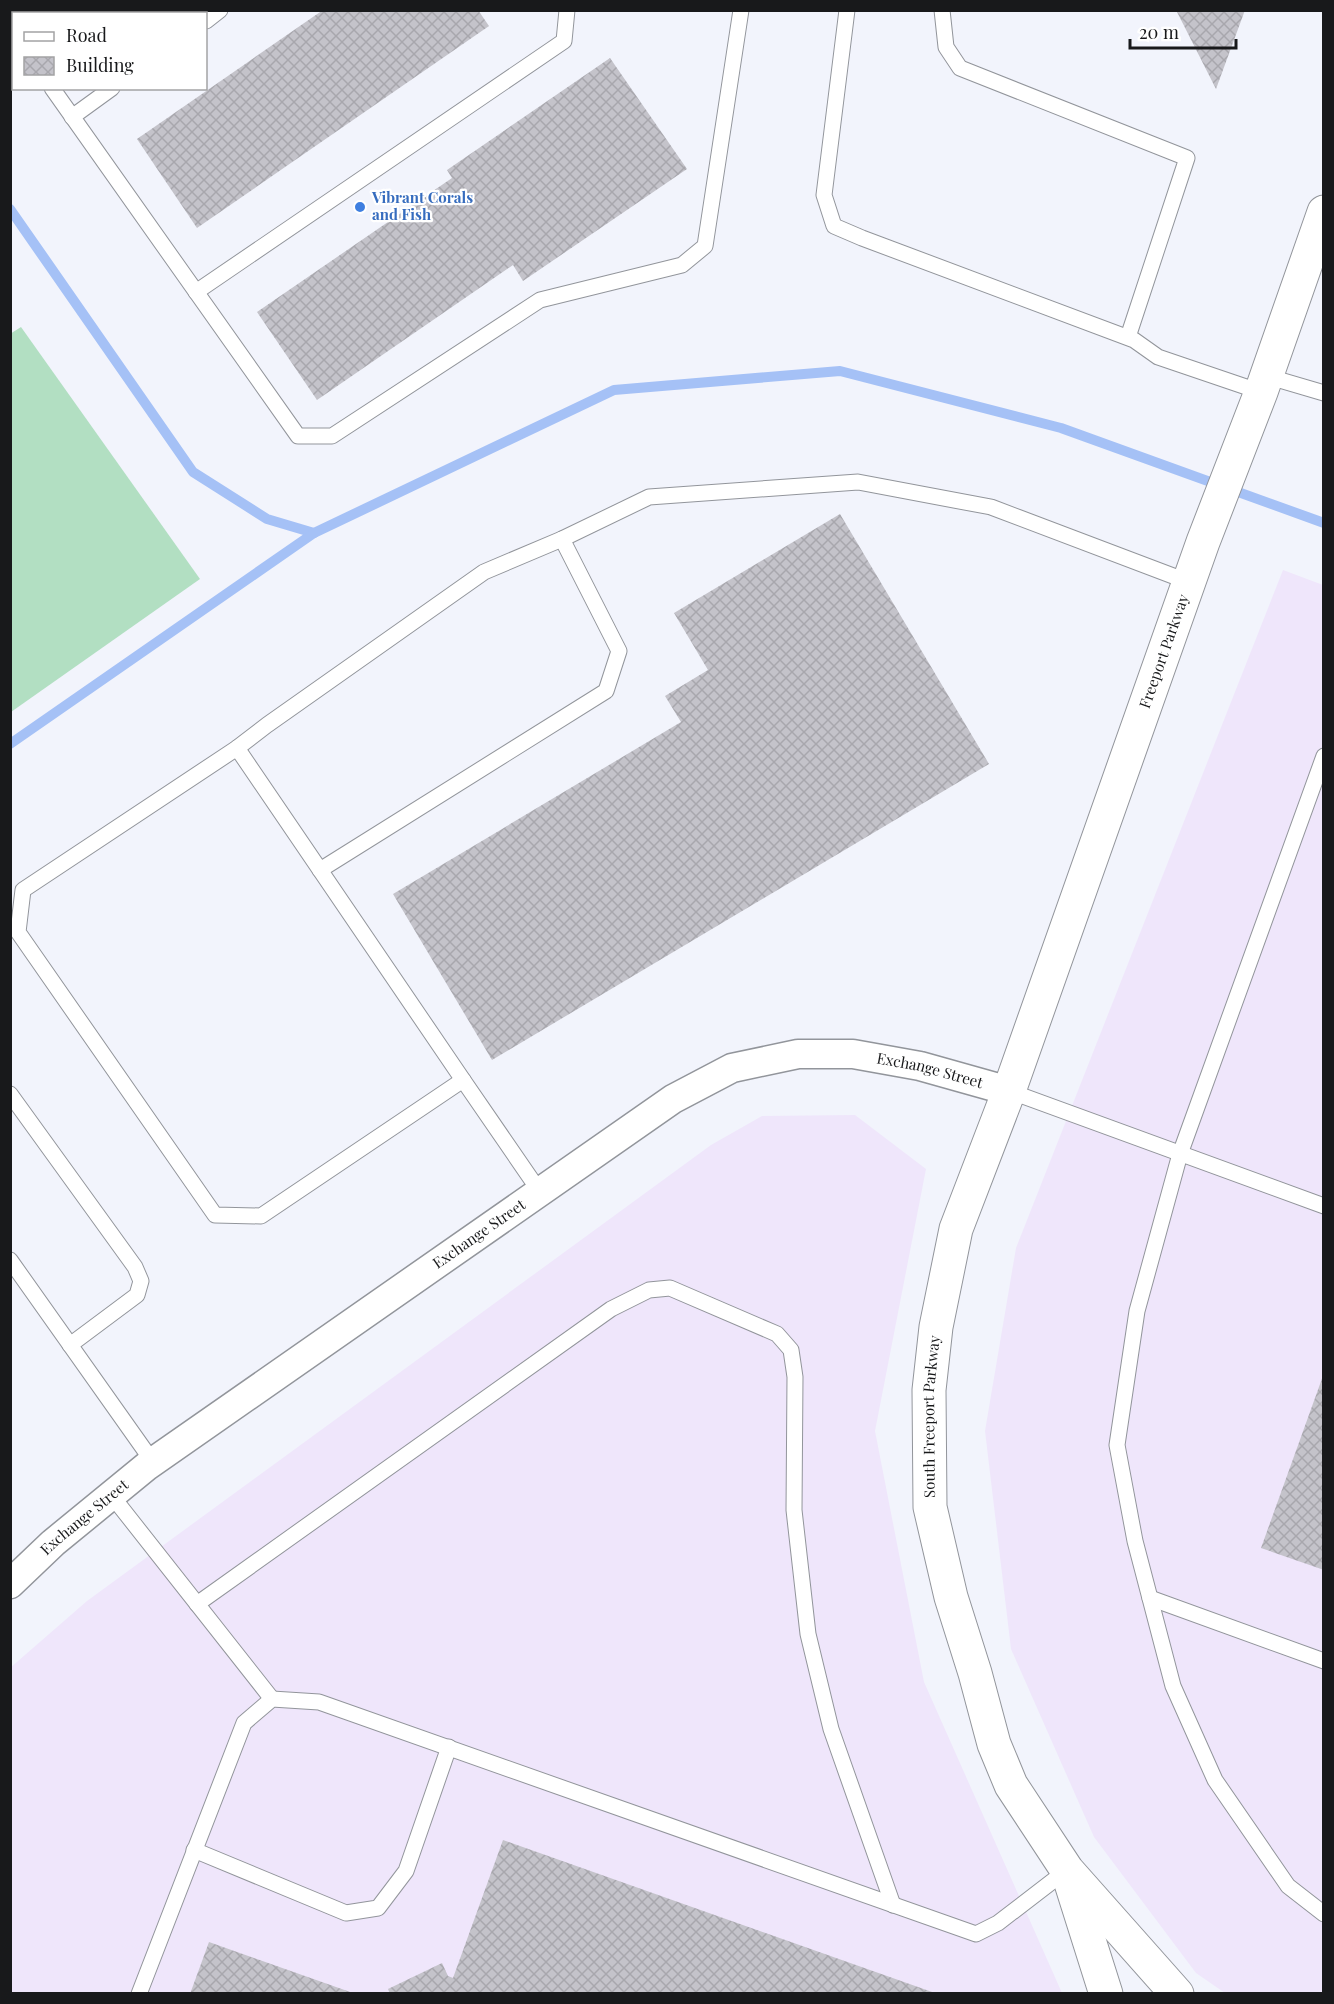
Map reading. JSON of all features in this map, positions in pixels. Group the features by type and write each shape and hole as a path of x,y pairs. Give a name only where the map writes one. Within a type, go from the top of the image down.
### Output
{"main road":[{"name":"Freeport Parkway","path":"1009,1091 1203,542 1263,384 1323,212"},
{"name":"South Freeport Parkway","path":"1009,1091 956,1228 936,1327 929,1390 930,1507 951,1597 994,1744 1011,1785 1067,1870"},
{"path":"1067,1870 1106,1994"},
{"path":"1067,1870 1177,1994"}],"street":[{"name":"Exchange Street","path":"10,1584 53,1544 153,1462 673,1099 732,1068 798,1054 853,1054 920,1066 1009,1091"}],"lane":[{"path":"207,20 220,10"},
{"path":"196,292 564,41 567,10"},
{"path":"53,90 298,436 332,436 540,300 682,265 705,246 741,10"},
{"path":"847,10 824,195 834,226 1128,337 1158,357 1263,384 1323,393"},
{"path":"942,10 946,48 960,68 1187,158 1128,337"},
{"path":"72,117 109,90"},
{"path":"463,1080 261,1216 215,1215 18,932 23,890 237,748 484,572 562,539 649,497 858,482 991,507 1189,582"},
{"path":"320,870 606,691 619,651 562,539"},
{"path":"237,748 540,1192"},
{"path":"1323,756 1180,1154 1137,1311 1117,1444 1135,1541 1173,1686 1215,1780 1288,1886 1323,1914"},
{"path":"1009,1091 1323,1206"},
{"path":"10,1094 135,1267 141,1281 137,1294 70,1345"},
{"path":"10,1260 153,1462"},
{"path":"197,1604 610,1309 649,1290 670,1288 777,1334 791,1350 795,1377 794,1510 807,1634 831,1729 893,1905"},
{"path":"112,1496 272,1699"},
{"path":"1150,1598 1323,1661"},
{"path":"139,1994 243,1723 272,1699 318,1702 976,1935 998,1923 1067,1870"},
{"path":"194,1850 346,1913 378,1908 406,1871 449,1747"}],"shaded area":[{"path":"1283,570 1323,585 1323,1993 1225,1993 1196,1973 1094,1837 1011,1649 985,1431 1016,1248"},
{"path":"855,1115 926,1169 875,1431 924,1682 1062,1993 11,1993 10,1668 87,1601 711,1145 762,1116"}],"green space":[{"path":"21,327 200,579 11,712 10,334"}],"building":[{"path":"30,10 175,10 176,12 31,12"},
{"path":"323,10 478,10 489,26 197,228 137,139"},
{"path":"1176,10 1245,10 1216,89"},
{"path":"610,58 687,169 523,281 513,265 317,400 257,312 452,178 447,170"},
{"path":"840,514 989,764 492,1060 393,894 681,722 665,696 708,670 674,613"},
{"path":"1324,1373 1324,1570 1261,1548"},
{"path":"503,1840 935,1994 390,1994 388,1989 442,1963 448,1976 453,1978"},
{"path":"209,1942 353,1993 190,1994"}],"waterway":[{"path":"10,209 193,472 267,519 314,533"},
{"path":"10,744 314,533 614,390 840,371 1061,428 1324,523"}],"place":[{"name":"Vibrant Corals and Fish","path":"360,207"}]}
